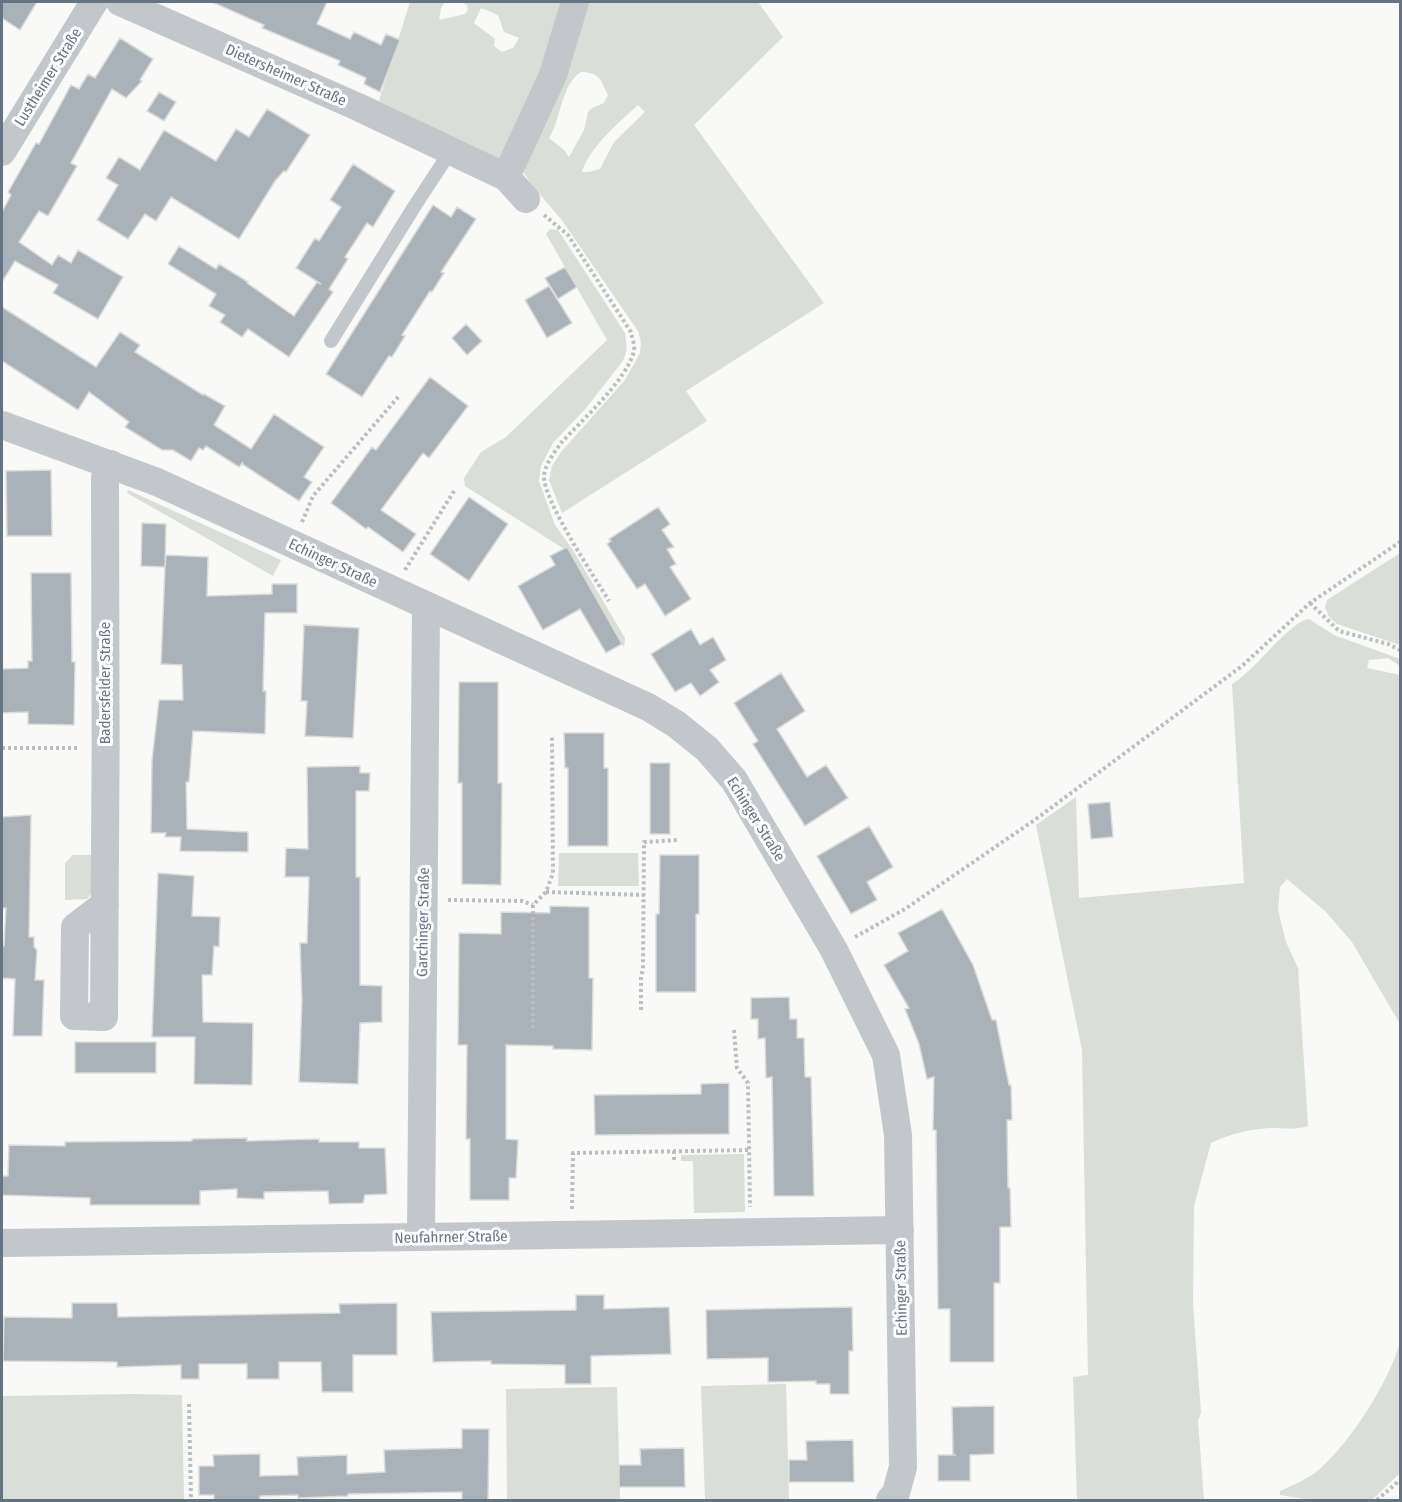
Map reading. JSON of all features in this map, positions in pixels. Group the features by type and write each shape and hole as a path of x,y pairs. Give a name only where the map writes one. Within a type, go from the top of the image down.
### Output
{"street":[{"name":"Lustheimer Straße","path":"2,152 94,2"},
{"name":"Dietersheimer Straße","path":"120,2 358,107 506,177 526,199"},
{"path":"506,177 553,75 575,2"},
{"name":"Echinger Straße","path":"2,425 157,482 648,707 692,736 707,749 734,780 834,950 886,1055 898,1135 903,1467 896,1493 891,1500"},
{"name":"Badersfelder Straße","path":"105,904 105,478 111,464"},
{"name":"Garchinger Straße","path":"420,1237 426,606"},
{"name":"Neufahrner Straße","path":"2,1244 900,1230"}],"lane":[{"path":"331,341 450,152"}],"path":[{"path":"526,199 568,235 631,332 635,348 620,378 553,453 544,475 544,484 557,515 609,601"},
{"path":"293,545 313,496 399,396"},
{"path":"392,591 454,491"},
{"path":"834,950 905,909 1036,819 1242,666 1310,603 1401,542"},
{"path":"1310,603 1339,631 1388,644 1401,650"},
{"path":"533,1028 532,905 546,892 553,873 552,737"},
{"path":"2,748 105,748"},
{"path":"641,1010 641,977 644,969 644,842 678,840"},
{"path":"546,892 644,895"},
{"path":"424,899 522,901 532,905"},
{"path":"734,1030 737,1068 748,1083 750,1232"},
{"path":"571,1235 573,1153 750,1150"},
{"path":"674,1151 674,1160"},
{"path":"189,1404 191,1500"},
{"path":"1377,1500 1401,1480"}],"shaded area":[{"path":"410,2 445,2 441,8 439,20 465,14 468,10 467,5 461,2 570,2 549,70 499,161 379,101","holes":["481,8 498,15 504,32 519,38 513,48 502,52 494,46 495,39 474,23"]},
{"path":"581,2 758,2 783,37 694,125 824,303 686,391 707,421 562,513 549,480 552,466 561,452 625,380 640,353 641,343 638,331 561,219 523,171","holes":["581,72 596,76 608,95 604,103 588,112 584,130 569,157 549,138 565,93 574,78","638,105 645,112 614,142 600,169 582,172 585,163 598,145"]},
{"path":"550,229 558,230 625,333 626,348 622,362 586,408 553,443 541,466 539,481 555,525 573,550 625,638 624,647 567,547 564,549 465,486 464,478 481,452 506,437 607,340 546,234"},
{"path":"128,490 281,560 273,576 127,493"},
{"path":"1400,553 1400,645 1337,624 1329,617 1325,607 1327,600"},
{"path":"1309,619 1334,635 1400,659 1400,666 1388,658 1369,660 1367,668 1400,675 1400,1024 1352,942 1325,911 1287,879 1280,887 1278,910 1286,942 1298,968 1308,1126 1247,1131 1211,1143 1194,1206 1193,1304 1201,1413 1198,1421 1204,1500 1077,1500 1073,1377 1088,1375 1082,1050 1036,825 1076,797 1079,898 1244,883 1232,684 1251,669 1292,628"},
{"path":"559,853 638,853 639,886 558,886"},
{"path":"73,855 93,855 93,891 87,899 65,900 65,863"},
{"path":"744,1154 745,1212 694,1213 693,1161 681,1161 681,1155"},
{"path":"1400,1343 1400,1473 1372,1500 1312,1500 1280,1495 1280,1491 1317,1472 1345,1442 1378,1393"},
{"path":"786,1384 789,1500 705,1500 701,1386"},
{"path":"617,1387 620,1500 507,1500 506,1389"},
{"path":"182,1395 184,1500 2,1500 2,1396"}],"building":[{"path":"2,2 37,2 20,30 2,18"},
{"path":"212,2 327,2 317,24 350,39 354,32 381,45 386,34 400,40 380,92 364,84 366,78 338,65 340,61 262,28 264,25"},
{"path":"120,38 153,59 140,80 142,81 126,98 112,89 71,163 77,166 48,216 39,211 19,242 52,265 58,255 71,263 78,250 123,277 98,319 53,293 58,285 15,261 2,282 2,212 11,195 8,192 36,143 39,144 71,85 79,89 88,74 95,78"},
{"path":"159,92 176,102 164,121 147,111"},
{"path":"267,109 310,135 286,172 284,171 275,181 239,239 171,197 156,221 145,214 128,239 97,220 118,185 106,178 119,157 140,170 164,130 216,161 236,129 249,137"},
{"path":"353,164 395,191 373,227 367,223 345,257 348,259 329,289 333,292 289,357 248,329 242,337 220,322 225,315 209,306 216,294 168,264 179,246 216,269 219,264 294,316 317,282 321,284 296,268 315,238 319,241 341,207 330,200"},
{"path":"433,205 451,217 457,207 476,219 441,272 444,273 432,292 430,291 402,335 405,336 392,357 389,356 362,397 326,374"},
{"path":"565,267 577,287 558,299 545,278"},
{"path":"549,286 572,323 547,338 525,300"},
{"path":"2,307 96,367 120,332 140,345 135,352 203,395 225,406 214,425 251,449 274,414 324,447 304,477 312,482 299,501 242,464 243,462 239,467 206,446 203,450 199,448 191,461 173,450 162,450 125,427 129,422 89,392 78,410 2,361"},
{"path":"466,324 482,341 467,355 452,338"},
{"path":"430,377 468,406 429,458 423,453 381,510 416,534 403,552 368,527 366,529 331,503 372,447 376,450"},
{"path":"51,470 52,536 7,536 6,471"},
{"path":"469,497 508,524 469,581 430,554"},
{"path":"658,507 670,524 662,530 674,547 667,549 676,564 670,567 691,599 665,616 645,584 637,589 607,544 611,541 609,539"},
{"path":"142,523 166,524 165,567 141,566"},
{"path":"567,547 622,644 606,653 580,609 543,630 518,586 555,565 550,556"},
{"path":"166,555 208,557 207,596 272,594 272,584 297,584 297,613 265,613 263,691 266,691 265,734 193,731 189,782 186,782 187,829 248,832 248,852 180,851 181,837 165,837 166,833 151,833 152,760 159,700 183,700 182,665 161,664"},
{"path":"31,573 71,573 72,662 75,662 74,725 28,724 28,712 2,713 2,669 28,668 28,661 32,661"},
{"path":"304,625 359,628 353,738 305,736 307,701 301,701"},
{"path":"691,629 700,645 713,637 726,660 710,670 719,682 700,696 691,683 675,692 651,654"},
{"path":"781,673 805,711 777,729 807,777 826,765 848,798 805,826 753,744 758,741 734,703"},
{"path":"459,682 498,682 498,783 502,783 501,885 462,884 462,783 458,783"},
{"path":"564,733 604,733 604,768 608,768 608,846 568,846 568,768 565,768"},
{"path":"650,763 670,763 670,834 650,834"},
{"path":"360,766 360,773 370,773 369,791 356,791 356,877 360,877 360,985 382,986 382,1022 360,1023 358,1084 299,1082 302,1001 300,943 307,943 309,877 285,877 286,848 308,849 307,767"},
{"path":"1110,802 1113,837 1091,839 1088,804"},
{"path":"31,815 29,937 34,937 34,947 37,950 35,980 44,980 42,1036 13,1036 15,979 2,978 2,946 4,946 6,908 2,908 2,817"},
{"path":"869,826 893,867 867,882 877,900 851,914 817,856"},
{"path":"660,855 699,855 696,992 656,992 656,914 659,914"},
{"path":"158,873 194,876 192,916 220,917 219,947 214,946 212,975 202,975 203,1022 253,1023 252,1085 194,1084 195,1037 152,1037"},
{"path":"550,906 589,907 589,978 593,978 592,1050 506,1045 506,1139 518,1140 516,1178 509,1178 509,1200 470,1200 470,1139 466,1139 467,1045 458,1045 459,933 501,934 501,912 550,913"},
{"path":"942,909 973,965 992,1020 996,1020 1009,1085 1011,1085 1012,1120 1007,1120 1011,1227 1000,1227 1000,1283 994,1283 994,1362 950,1362 950,1309 938,1309 936,1130 933,1130 934,1077 927,1079 919,1044 905,1009 909,1008 884,965 908,951 898,933"},
{"path":"789,997 790,1019 797,1019 797,1038 804,1038 805,1077 811,1077 814,1196 774,1196 772,1077 766,1078 765,1038 758,1039 758,1019 751,1019 751,998"},
{"path":"75,1042 156,1042 156,1073 75,1073"},
{"path":"729,1083 729,1134 595,1135 594,1095 701,1094 701,1084"},
{"path":"247,1138 247,1141 319,1139 319,1142 359,1142 359,1148 385,1148 387,1194 365,1195 363,1203 329,1204 328,1191 264,1192 264,1199 237,1198 237,1189 200,1191 200,1205 90,1205 90,1198 2,1195 2,1176 8,1176 9,1145 65,1146 65,1142"},
{"path":"576,1295 604,1295 604,1309 669,1307 671,1354 591,1356 591,1384 565,1384 565,1365 491,1364 491,1361 433,1362 431,1312 576,1310"},
{"path":"72,1303 117,1303 118,1317 340,1313 339,1304 397,1303 397,1355 353,1355 353,1392 322,1392 321,1362 279,1362 279,1379 247,1379 247,1364 199,1364 199,1379 181,1379 181,1365 117,1367 117,1362 3,1361 4,1317 72,1318"},
{"path":"852,1307 853,1351 849,1351 849,1394 830,1394 830,1384 816,1384 816,1381 768,1382 768,1358 707,1359 706,1310"},
{"path":"994,1406 994,1454 970,1455 970,1481 938,1481 938,1455 953,1455 952,1407"},
{"path":"462,1429 489,1429 488,1500 462,1500 462,1492 348,1494 348,1496 298,1498 298,1495 260,1496 260,1500 214,1500 214,1495 199,1495 199,1466 214,1466 213,1455 260,1454 260,1476 298,1475 297,1457 347,1455 347,1474 385,1472 384,1450 462,1448"},
{"path":"853,1440 854,1482 789,1482 789,1460 807,1460 806,1441"},
{"path":"684,1448 685,1487 619,1487 619,1465 641,1465 640,1449"}]}
